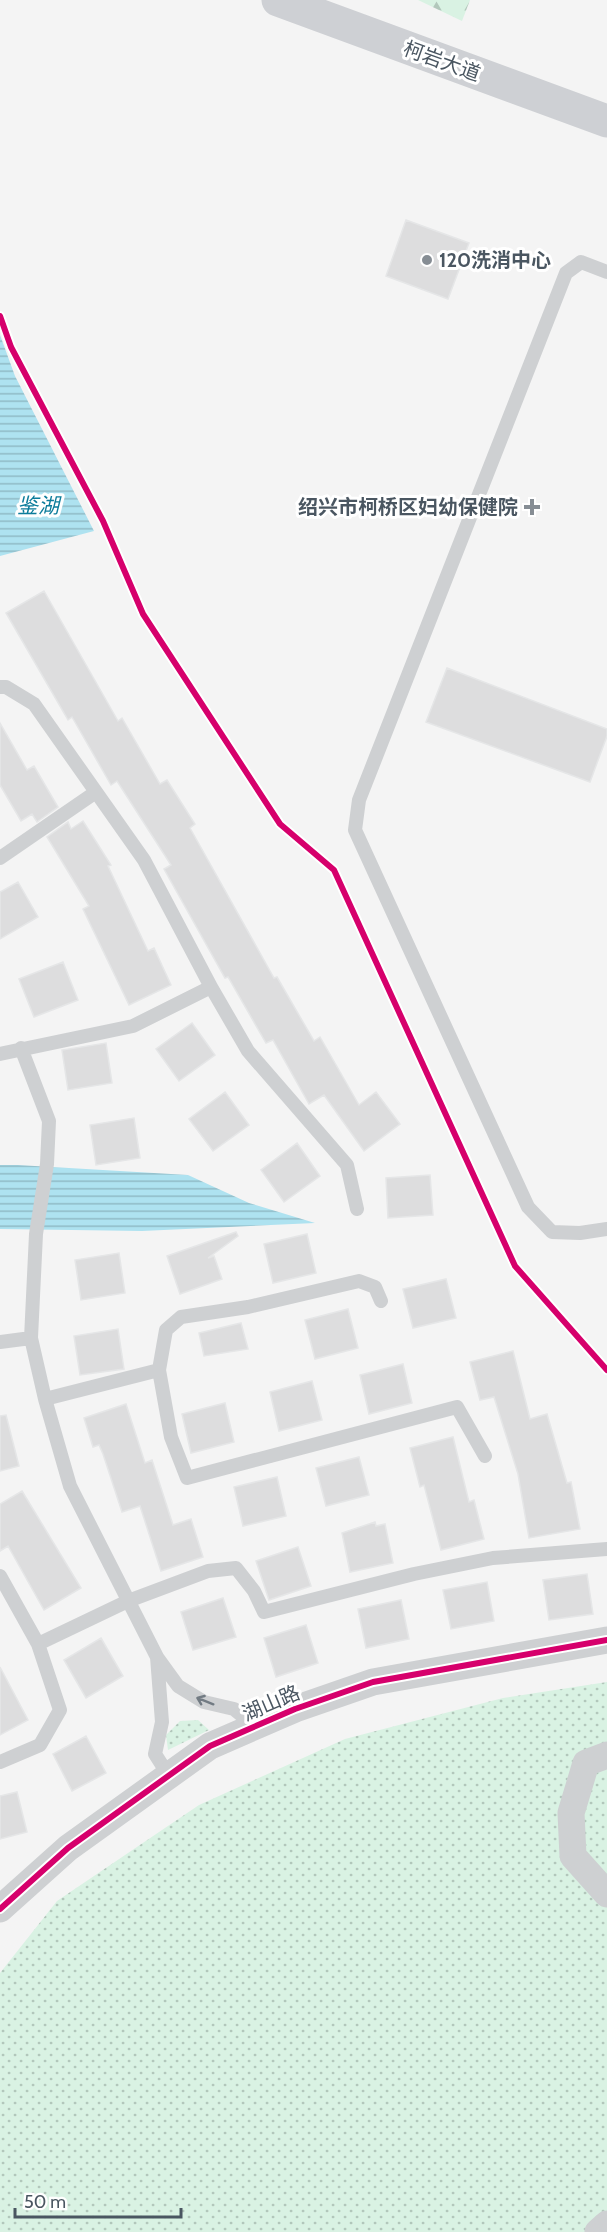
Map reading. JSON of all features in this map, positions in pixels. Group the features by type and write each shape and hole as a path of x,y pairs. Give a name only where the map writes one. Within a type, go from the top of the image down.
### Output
{"street":[{"name":"柯岩大道","path":"278,0 607,121"},
{"name":"湖山路","path":"0,1909 68,1848 210,1746 295,1709 373,1682 607,1640"},
{"path":"607,1755 586,1763 571,1813 573,1856 607,1894"},
{"path":"598,2232 607,2224"}],"lane":[{"path":"607,272 581,262 566,273 359,800 356,830 528,1207 552,1232 580,1233 607,1229"},
{"path":"0,687 6,687 34,704 144,860 248,1052 347,1165 357,1209"},
{"path":"0,858 96,792"},
{"path":"0,1054 133,1026 211,987"},
{"path":"21,1048 50,1120 47,1164 36,1234 31,1338 45,1399 70,1486 158,1657 178,1686 204,1702 234,1709 256,1727"},
{"path":"381,1302 375,1287 360,1281 248,1307 181,1317 166,1330 159,1370 171,1437 187,1478 457,1407 485,1456"},
{"path":"0,1342 31,1338"},
{"path":"45,1399 159,1370"},
{"path":"38,1644 128,1600 208,1571 236,1568 254,1591 264,1612 414,1574 493,1558 607,1550"},
{"path":"0,1576 38,1644 60,1710 40,1745 0,1762"},
{"path":"158,1657 162,1722 154,1754 169,1776"}],"green space":[{"path":"418,0 470,0 462,21"},
{"path":"607,1682 607,2232 0,2232 0,1973 57,1901 199,1805 345,1739 503,1698"},
{"path":"198,1720 209,1730 168,1750 166,1735 180,1721"}],"water":[{"name":"鉴湖","path":"0,335 15,376 94,531 0,556"},
{"path":"0,1165 188,1175 249,1203 315,1223 142,1231 0,1229"}],"building":[{"name":"120洗消中心","path":"406,220 469,243 448,299 386,276"},
{"path":"44,591 118,721 122,718 160,784 167,780 195,824 190,828 274,978 277,977 314,1041 320,1037 359,1105 376,1092 400,1124 364,1151 324,1095 309,1104 273,1040 266,1043 228,977 225,978 164,869 171,865 117,781 111,785 72,717 68,720 6,613"},
{"path":"447,668 607,729 607,736 590,782 426,722"},
{"path":"0,723 27,770 34,766 58,807 37,822 32,814 21,821 0,785"},
{"path":"83,821 111,865 108,866 148,951 154,948 171,985 129,1005 83,909 89,906 47,837 68,822 71,829"},
{"path":"18,882 38,917 0,939 0,892"},
{"path":"63,962 78,1000 34,1017 19,979"},
{"path":"192,1023 215,1055 179,1081 156,1049"},
{"path":"106,1043 112,1083 68,1090 62,1050"},
{"path":"225,1092 249,1125 213,1151 189,1119"},
{"path":"134,1118 140,1158 96,1165 90,1125"},
{"path":"297,1143 320,1176 284,1202 261,1170"},
{"path":"430,1175 433,1215 388,1218 386,1178"},
{"path":"236,1232 238,1236 208,1258 214,1256 222,1279 180,1294 167,1256"},
{"path":"307,1234 316,1273 273,1283 264,1244"},
{"path":"119,1253 125,1293 81,1300 75,1260"},
{"path":"446,1279 456,1318 413,1328 403,1289"},
{"path":"348,1309 358,1348 315,1359 305,1320"},
{"path":"241,1323 248,1349 204,1356 199,1333"},
{"path":"118,1329 124,1369 80,1375 74,1336"},
{"path":"513,1351 530,1419 547,1414 567,1483 571,1482 580,1529 529,1538 518,1474 494,1397 480,1400 470,1362"},
{"path":"403,1364 412,1403 369,1414 360,1375"},
{"path":"312,1381 322,1420 279,1431 270,1392"},
{"path":"225,1403 234,1442 191,1453 182,1414"},
{"path":"126,1404 145,1463 152,1460 173,1525 191,1519 203,1557 161,1571 140,1506 122,1512 103,1454 99,1445 93,1447 84,1418"},
{"path":"6,1415 19,1466 0,1471 0,1416"},
{"path":"453,1437 469,1502 474,1500 484,1539 441,1550 424,1485 420,1487 410,1448"},
{"path":"359,1457 369,1495 326,1506 316,1468"},
{"path":"277,1477 286,1516 243,1526 234,1487"},
{"path":"22,1491 81,1588 44,1610 8,1546 0,1551 0,1504"},
{"path":"375,1522 376,1526 385,1524 393,1563 350,1572 342,1533"},
{"path":"298,1547 311,1586 269,1600 256,1561"},
{"path":"587,1574 593,1614 549,1620 543,1580"},
{"path":"487,1582 494,1621 451,1629 443,1590"},
{"path":"223,1598 236,1637 193,1650 181,1612"},
{"path":"401,1600 409,1639 366,1648 358,1609"},
{"path":"306,1625 318,1663 276,1677 264,1638"},
{"path":"101,1638 123,1676 86,1698 64,1660"},
{"path":"0,1667 28,1720 0,1735"},
{"path":"86,1736 106,1773 72,1791 53,1754"},
{"path":"17,1792 27,1832 0,1839 0,1796"}],"cycle path":[{"path":"0,316 11,347 103,521 143,614 280,824 334,870 515,1266 607,1370"},
{"path":"0,1909 68,1848 210,1746 295,1709 373,1682 607,1640"}],"place":[{"name":"120洗消中心","path":"427,260"},
{"name":"绍兴市柯桥区妇幼保健院","path":"532,507"}]}
